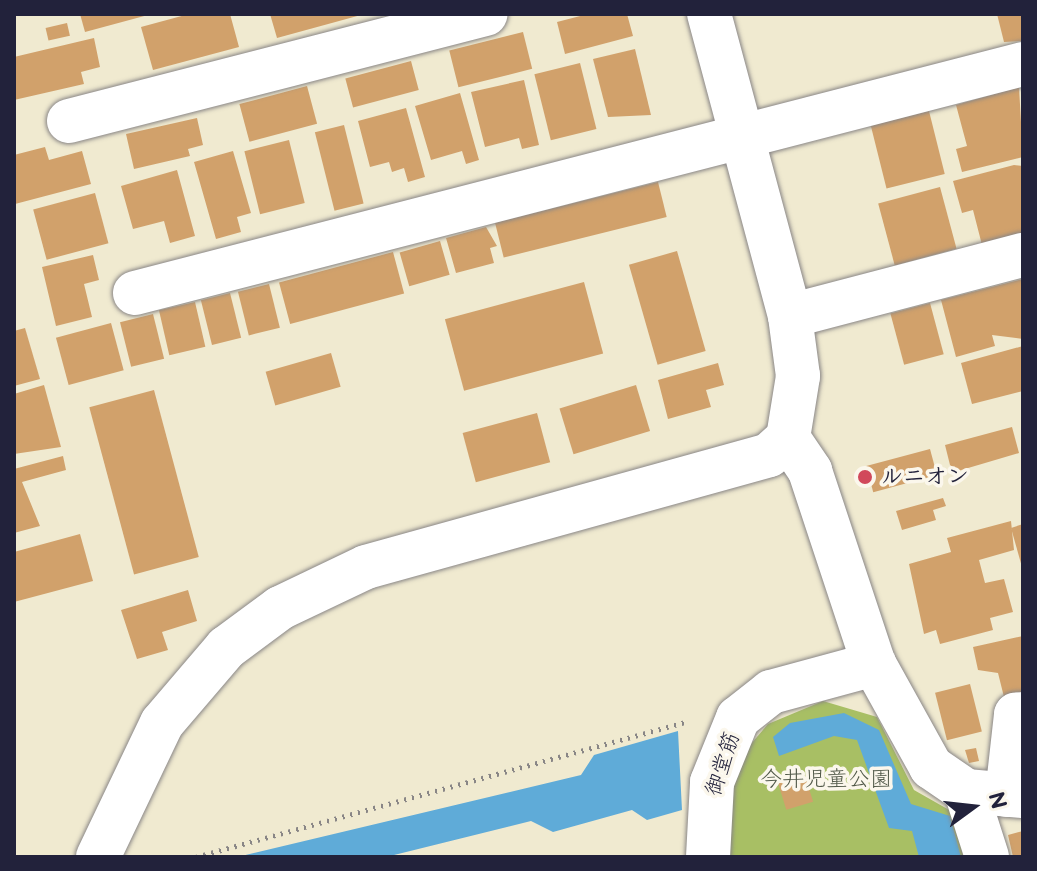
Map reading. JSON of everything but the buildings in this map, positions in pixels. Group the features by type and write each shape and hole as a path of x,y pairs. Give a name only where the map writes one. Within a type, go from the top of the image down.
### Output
{"street":[{"path":"69,121 485,14"},
{"path":"98,857 162,723 226,648 280,608 366,567 769,455 788,438 798,376 790,316 745,136 709,14"},
{"path":"135,293 1023,64"},
{"path":"790,316 1023,255"},
{"path":"788,438 810,471 874,664 931,767 989,815 1016,715 1023,714"},
{"path":"738,718 771,692 874,664"},
{"name":"御堂筋","path":"708,857 712,782 738,718"}],"path":[{"path":"196,857 705,717 738,718"}],"green space":[{"name":"今井児童公園","path":"823,701 877,717 914,790 958,815 970,857 722,857 719,832 745,751 768,724"}],"water":[{"path":"844,713 879,730 911,804 950,816 961,857 919,857 912,831 889,828 857,740 834,736 779,756 773,737 790,723"},
{"path":"678,731 682,810 647,820 632,810 553,832 531,821 386,857 237,857 581,775 594,755"}],"place":[{"name":"ルニオン","path":"865,477"}]}
